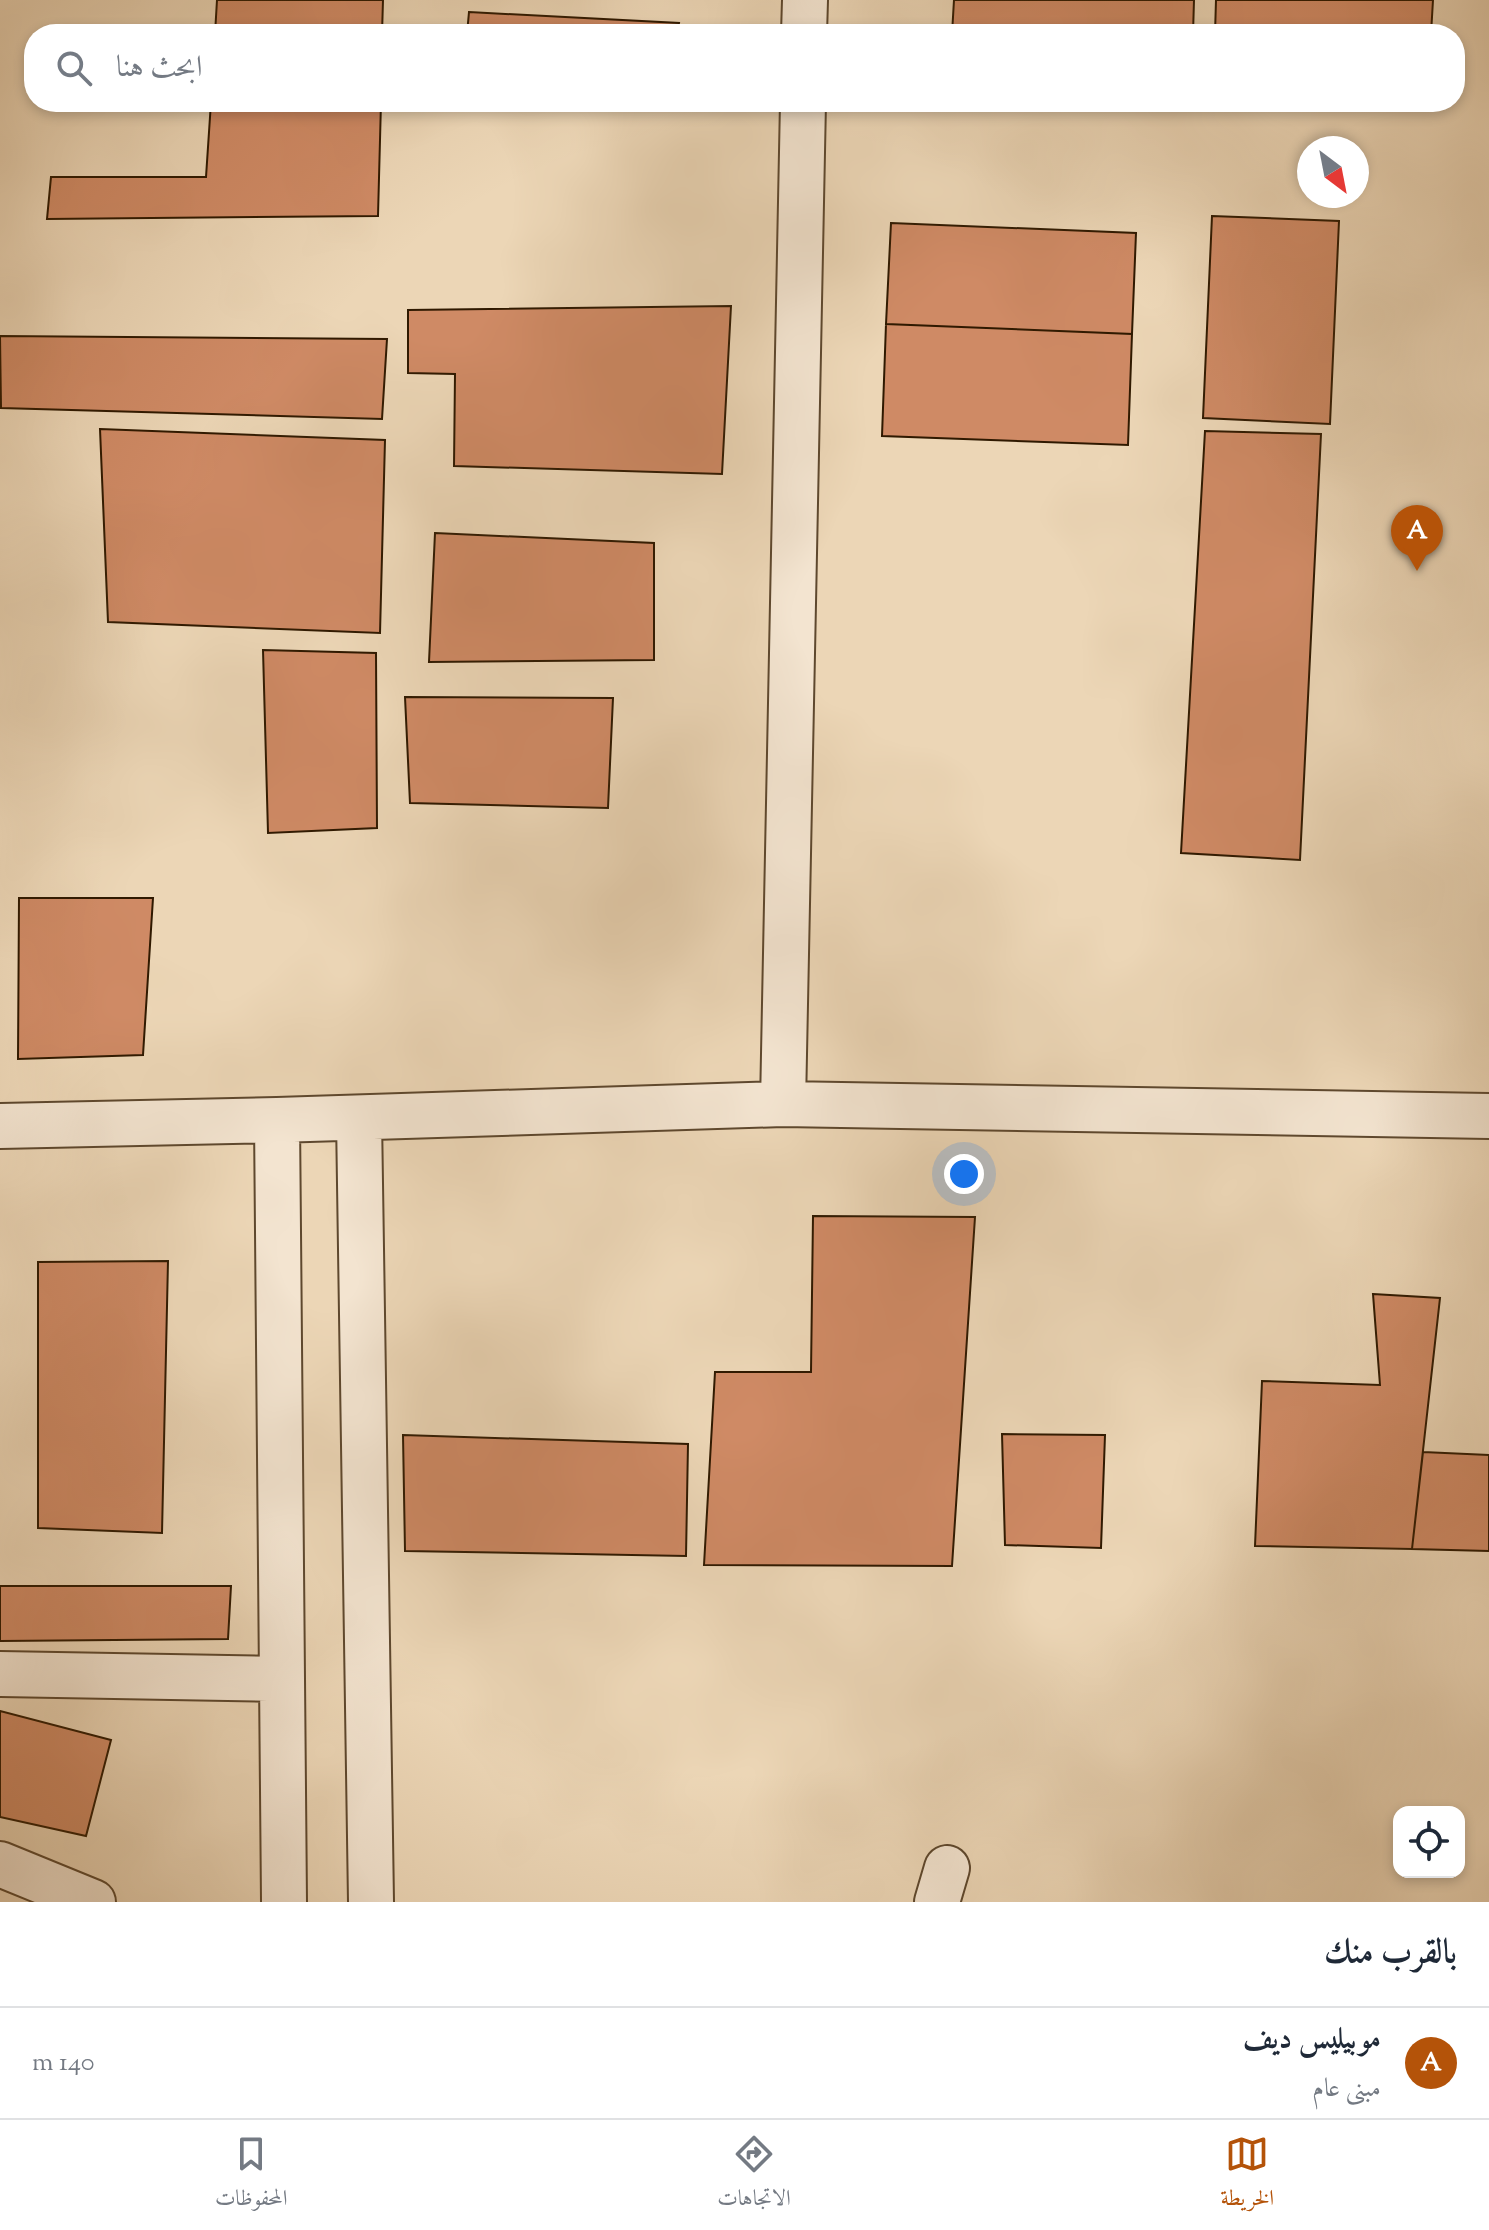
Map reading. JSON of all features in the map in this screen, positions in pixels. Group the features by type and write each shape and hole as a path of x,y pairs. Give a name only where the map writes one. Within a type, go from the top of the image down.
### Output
{"street":[{"path":"804,24 805,0"},
{"path":"783,1104 803,112"},
{"path":"0,1126 783,1104 1489,1116"},
{"path":"359,1118 371,1902"},
{"path":"277,1120 284,1902"},
{"path":"0,1674 282,1679"},
{"path":"0,1864 93,1902"}],"building":[{"path":"217,0 383,0 382,24 216,24"},
{"path":"954,0 1194,0 1193,24 953,24"},
{"path":"1216,0 1433,0 1432,24 1215,24"},
{"path":"469,12 679,23 679,24 468,24"},
{"path":"210,112 381,112 378,216 47,219 51,177 206,177"},
{"path":"1212,216 1339,221 1330,424 1203,418"},
{"path":"891,223 1136,233 1132,334 886,324"},
{"path":"731,306 722,474 454,466 455,374 408,373 408,310"},
{"path":"886,324 1132,334 1128,445 882,436"},
{"path":"0,336 387,339 382,419 1,408"},
{"path":"100,429 385,440 380,633 108,622"},
{"path":"1205,431 1321,434 1300,860 1181,853"},
{"path":"435,533 654,543 654,660 429,662"},
{"path":"263,650 376,653 377,828 268,833"},
{"path":"405,697 613,698 608,808 410,803"},
{"path":"19,898 153,898 143,1055 18,1059"},
{"path":"813,1216 975,1217 952,1566 704,1565 715,1372 811,1372"},
{"path":"168,1261 162,1533 38,1528 38,1262"},
{"path":"1373,1294 1440,1298 1412,1549 1255,1546 1262,1381 1380,1385"},
{"path":"1002,1434 1105,1435 1101,1548 1005,1545"},
{"path":"403,1435 688,1444 686,1556 405,1551"},
{"path":"1423,1452 1489,1455 1489,1551 1412,1549"},
{"path":"0,1586 231,1586 228,1639 0,1641"},
{"path":"0,1711 111,1740 86,1836 0,1817"}],"place":[{"name":"موبيليس ديف","path":"1417,571"}]}
